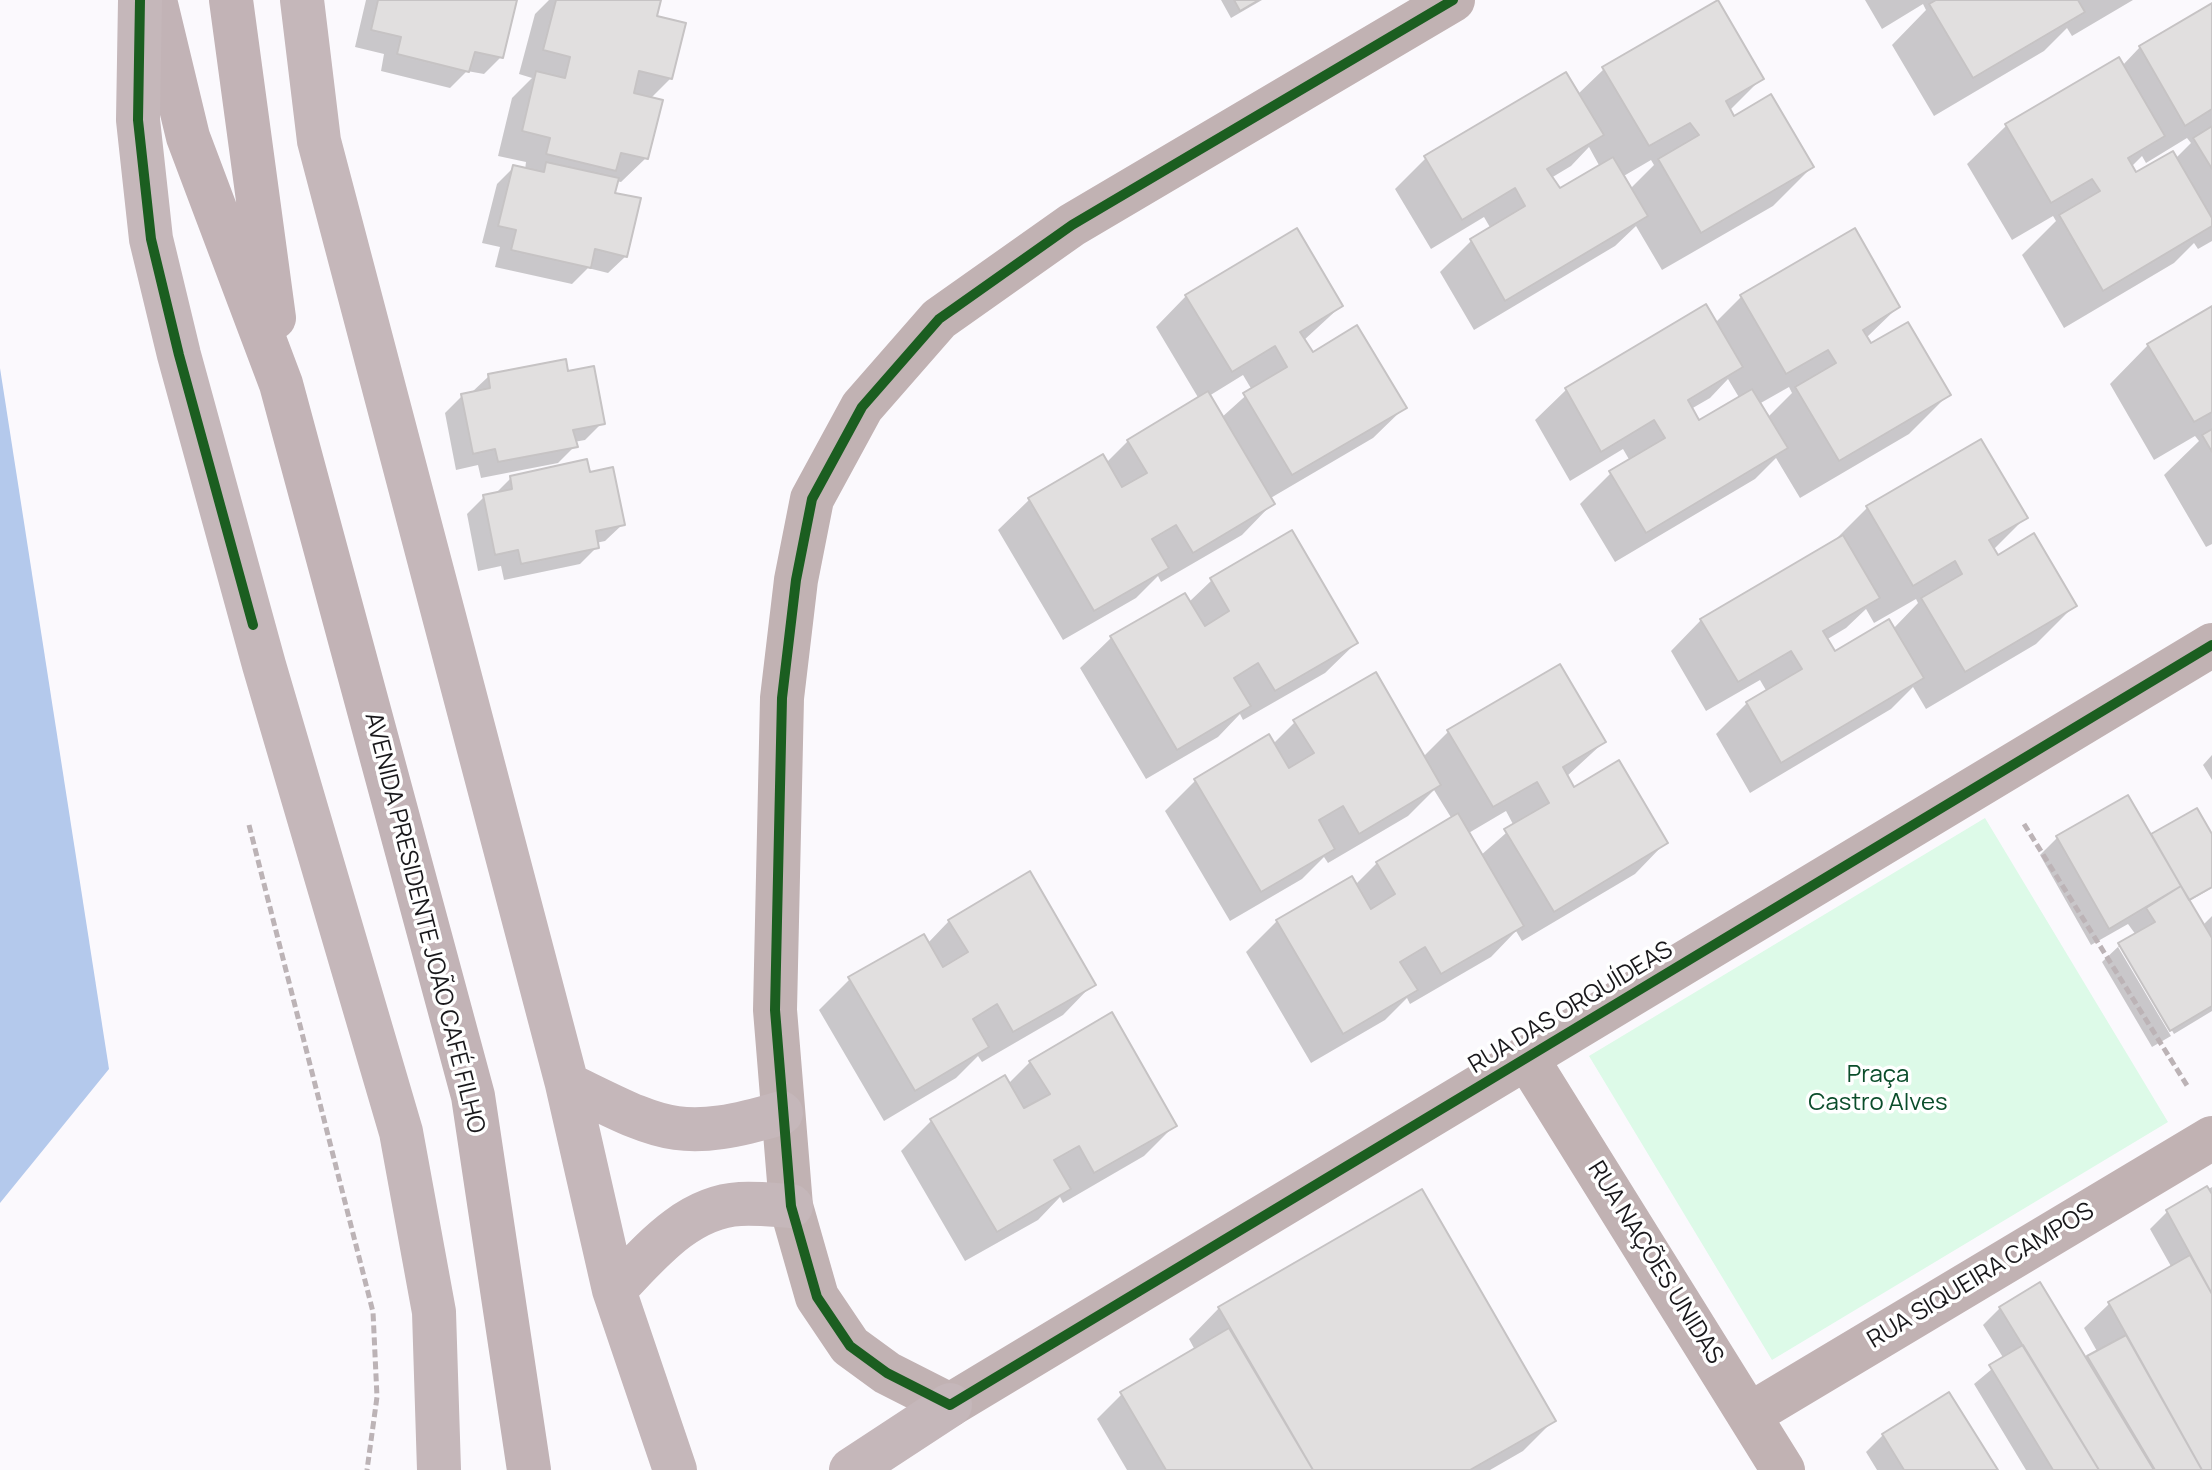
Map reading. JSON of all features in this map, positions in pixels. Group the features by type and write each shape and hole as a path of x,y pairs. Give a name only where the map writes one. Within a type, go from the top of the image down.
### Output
{"highway":[{"path":"140,0 138,120 151,239 179,355 264,665 401,1132 434,1312 439,1470"},
{"path":"302,0 319,141 567,1084 614,1290 668,1461"},
{"path":"567,1084 653,1125 686,1131 729,1128 781,1113"},
{"path":"614,1290 668,1234 700,1215 738,1203 791,1206"},
{"path":"851,1470 950,1405"}],"main road":[{"name":"AVENIDA PRESIDENTE JOÃO CAFÉ FILHO","path":"155,0 188,137 284,393 473,1096 529,1470"},
{"name":"AVENIDA PRESIDENTE JOÃO CAFÉ FILHO","path":"231,0 284,393"}],"street":[{"path":"950,1405 887,1373 850,1346 817,1297 791,1206 781,1113 775,1010 782,698 796,580 812,499 862,407 939,319 1072,225 1453,0"},
{"name":"RUA DAS ORQUÍDEAS","path":"950,1405 2212,645"},
{"name":"RUA NAÇÕES UNIDAS","path":"1526,1057 1783,1470"},
{"name":"RUA SIQUEIRA CAMPOS","path":"1749,1415 2204,1118"}],"path":[{"path":"1994,776 2204,1118"}],"green space":[{"name":"Praça Castro Alves","path":"1985,818 2168,1122 1772,1360 1589,1056"}],"water":[{"path":"0,368 109,1069 0,1203"}],"building":[{"path":"378,0 517,0 503,58 475,52 469,72 397,54 401,37 371,30"},
{"path":"556,0 661,0 657,16 686,23 672,79 639,71 634,93 663,100 648,159 621,153 616,171 546,154 550,138 522,131 536,71 565,78 570,57 543,50"},
{"path":"1234,0 1259,0 1240,11"},
{"path":"1718,0 1764,79 1726,101 1734,116 1771,94 1814,167 1701,233 1658,159 1699,135 1690,123 1649,146 1602,67"},
{"path":"1936,0 2078,0 2085,12 1973,78 1929,4"},
{"path":"2212,3 2212,109 2185,126 2139,46"},
{"path":"2119,57 2165,136 2128,158 2136,172 2173,151 2212,218 2212,226 2103,291 2059,215 2100,191 2092,179 2051,203 2005,124"},
{"path":"1566,72 1604,135 1547,169 1560,188 1613,157 1648,216 1505,301 1470,239 1525,206 1515,188 1462,220 1424,156"},
{"path":"2212,126 2212,169 2193,138"},
{"path":"546,162 619,178 615,193 641,198 627,257 595,249 591,268 511,250 516,230 498,226 513,165 544,172"},
{"path":"1297,228 1343,306 1300,332 1313,352 1357,325 1407,408 1292,475 1243,393 1287,367 1275,346 1232,372 1185,295"},
{"path":"1855,228 1900,307 1863,330 1871,343 1908,322 1951,395 1839,461 1795,387 1836,363 1828,350 1786,374 1740,295"},
{"path":"1706,304 1743,367 1688,400 1699,420 1752,389 1788,448 1646,533 1609,471 1665,438 1654,420 1601,452 1565,388"},
{"path":"2212,306 2212,412 2194,422 2147,344"},
{"path":"566,359 568,371 594,366 605,424 573,430 578,447 498,462 495,449 473,454 461,394 490,388 488,374"},
{"path":"1208,391 1275,504 1193,553 1176,525 1152,539 1169,568 1094,611 1028,498 1103,454 1122,487 1147,473 1127,440"},
{"path":"2212,429 2212,452 2202,435"},
{"path":"1981,439 2028,518 1989,540 1998,555 2034,533 2077,606 1965,672 1921,598 1962,574 1955,561 1913,586 1866,506"},
{"path":"587,459 590,472 613,467 625,525 596,531 599,548 521,564 518,550 495,555 483,495 512,489 510,476"},
{"path":"1292,530 1358,643 1275,691 1258,663 1234,678 1251,706 1177,750 1110,636 1185,593 1205,626 1229,611 1210,578"},
{"path":"1843,535 1880,598 1823,631 1835,651 1889,619 1924,678 1781,763 1746,702 1802,669 1791,651 1738,682 1700,619"},
{"path":"1560,664 1606,742 1563,767 1574,787 1619,760 1668,843 1554,912 1504,829 1549,803 1537,782 1493,807 1447,730"},
{"path":"1376,672 1441,785 1359,834 1343,806 1319,820 1335,849 1261,892 1194,779 1269,734 1289,768 1314,753 1293,720"},
{"path":"2128,795 2181,886 2109,929 2056,836"},
{"path":"2197,808 2212,834 2212,887 2189,900 2151,834"},
{"path":"1458,813 1524,926 1441,974 1425,947 1400,962 1418,990 1343,1034 1276,920 1352,876 1371,909 1395,894 1376,862"},
{"path":"1030,871 1096,985 1013,1032 997,1004 973,1019 989,1047 915,1091 848,977 924,934 943,967 968,952 948,920"},
{"path":"2181,886 2212,938 2212,1006 2170,1031 2118,943 2155,922 2146,908"},
{"path":"1112,1012 1177,1126 1094,1173 1079,1146 1054,1160 1071,1189 997,1232 930,1119 1005,1075 1024,1108 1050,1094 1029,1061"},
{"path":"2207,1186 2212,1194 2212,1294 2166,1210"},
{"path":"1422,1189 1556,1421 1470,1470 1313,1470 1218,1307"},
{"path":"2190,1255 2212,1294 2212,1470 2202,1470 2108,1302"},
{"path":"2040,1282 2154,1470 2099,1470 1999,1307"},
{"path":"1229,1328 1313,1470 1166,1470 1120,1392"},
{"path":"2126,1335 2202,1470 2155,1470 2087,1356"},
{"path":"2023,1345 2099,1470 2053,1470 1989,1365"},
{"path":"1949,1392 1998,1470 1904,1470 1882,1434"}],"cycle path":[{"path":"140,0 138,120 151,239 179,355 253,625"},
{"path":"1453,0 1072,225 939,319 862,407 812,499 796,580 782,698 775,1010 791,1206 817,1297 850,1346 887,1373 950,1405 2212,645"}]}
